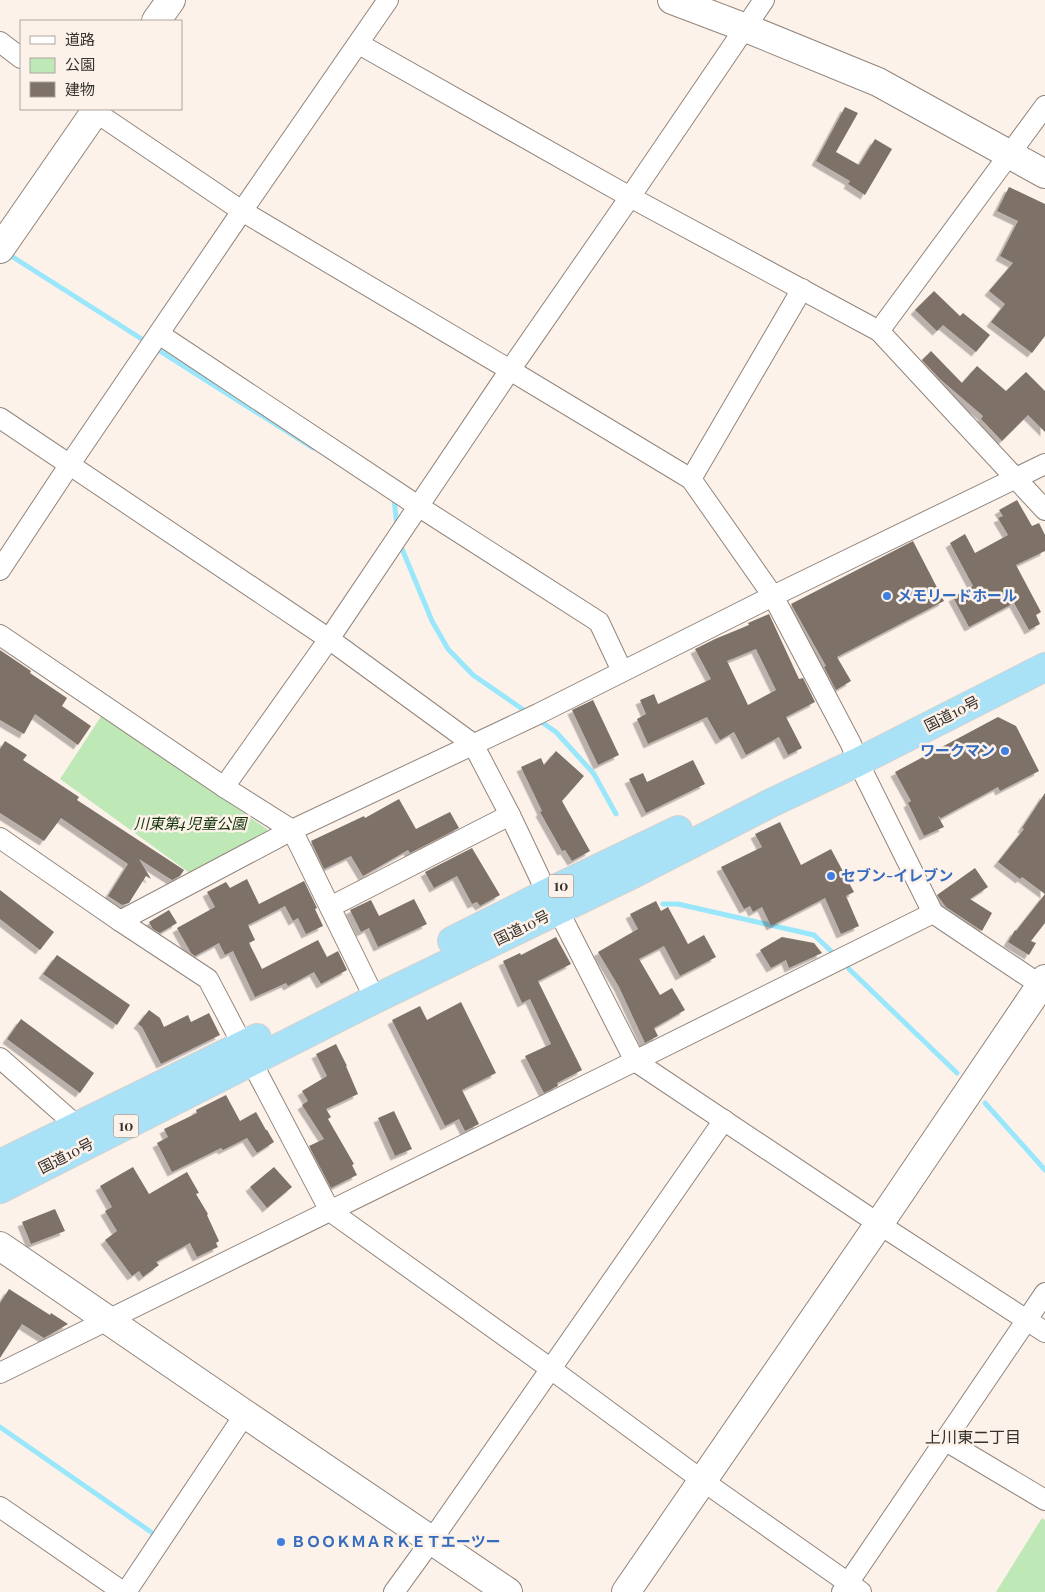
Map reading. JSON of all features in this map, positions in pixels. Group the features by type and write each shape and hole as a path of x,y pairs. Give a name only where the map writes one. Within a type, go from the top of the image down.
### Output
{"highway":[{"name":"国道10号","path":"0,1189 247,1054 553,901 635,873 773,802 855,753 1045,648"},
{"name":"国道10号","path":"855,753 1045,667"},
{"name":"国道10号","path":"0,1164 77,1126 247,1054"}],"street":[{"path":"157,20 170,0"},
{"path":"0,570 242,211 388,0"},
{"path":"672,0 878,82 1045,174"},
{"path":"224,788 329,639 510,370 630,198 764,0"},
{"path":"0,42 20,57"},
{"path":"358,44 630,198 879,331 1045,510"},
{"path":"879,331 1045,106"},
{"path":"3,245 94,110 242,211 691,479 773,596 855,753 933,912 1044,984 626,1592"},
{"path":"691,479 802,289"},
{"path":"159,334 416,509 599,622 622,671"},
{"path":"0,418 329,639 473,744 635,1061 1045,1332"},
{"path":"120,921 292,830 538,714 773,596 1045,464"},
{"path":"0,635 224,788 292,830 371,992"},
{"path":"330,907 510,815"},
{"path":"0,838 208,980 330,1211 551,1369 851,1589 946,1440 1045,1294"},
{"path":"0,1373 635,1061 933,912"},
{"path":"0,1058 77,1126"},
{"path":"394,1592 724,1120"},
{"path":"0,1246 508,1592"},
{"path":"0,1507 125,1592 245,1414"},
{"path":"946,1440 1045,1500"}],"green space":[{"name":"川東第4児童公園","path":"102,715 267,829 269,839 194,876 60,779"},
{"path":"1042,1518 1045,1520 1045,1592 996,1592"}],"building":[{"path":"845,107 858,113 836,152 859,165 875,139 892,149 865,195 848,184 850,181 816,161"},
{"path":"1009,187 1045,204 1045,336 1032,353 991,322 1005,304 989,291 1013,263 1000,256 1018,221 997,211"},
{"path":"934,291 960,316 963,313 990,335 976,352 943,325 937,331 915,310"},
{"path":"931,351 962,383 977,366 1006,391 1026,372 1045,391 1045,432 1028,415 1002,441 981,419 983,416 940,379 922,360"},
{"path":"1017,500 1032,526 1039,523 1045,535 1045,551 1016,565 1041,612 1036,615 1040,624 1029,630 1014,603 969,627 953,597 973,586 950,543 965,534 975,553 1008,535 998,518 1003,516 999,510"},
{"path":"913,541 944,601 837,657 851,681 836,690 824,667 826,666 791,604"},
{"path":"769,614 799,679 803,678 815,702 786,717 802,748 788,755 779,737 746,755 734,732 720,740 707,717 648,744 637,719 646,714 640,700 654,694 658,704 711,679 695,649 749,625 748,623","holes":["756,649 776,690 748,705 727,661"]},
{"path":"0,650 67,698 62,706 91,726 78,745 35,714 24,734 0,720"},
{"path":"593,700 619,755 598,765 572,710"},
{"path":"998,717 1016,726 1039,771 1000,791 998,787 941,818 938,816 944,827 924,836 908,803 911,801 895,772"},
{"path":"5,741 27,755 23,760 79,797 77,800 184,870 180,876 172,880 139,859 151,879 146,876 129,903 122,905 108,896 128,864 61,818 44,841 0,813 0,749"},
{"path":"556,751 584,776 562,801 590,851 572,861 565,850 562,851 540,812 542,811 521,767 541,758 544,765"},
{"path":"693,760 705,784 646,813 629,779 643,773 647,782"},
{"path":"1045,793 1045,894 1022,877 1020,879 998,862 1024,829 1022,828"},
{"path":"399,799 416,829 450,812 459,828 410,853 408,850 363,876 351,856 324,869 311,841 364,816 365,818"},
{"path":"780,822 801,865 831,849 854,892 846,896 859,926 841,934 825,898 771,926 762,907 753,912 750,906 744,909 721,867 762,847 755,834"},
{"path":"472,848 500,895 480,906 477,902 472,904 457,876 434,888 425,872"},
{"path":"975,868 988,887 970,899 992,913 982,931 946,907 937,895"},
{"path":"247,879 259,904 304,881 323,926 306,934 298,918 293,921 285,906 248,925 255,940 249,943 262,969 318,940 327,957 338,951 347,970 321,984 314,972 288,986 286,983 255,997 233,951 225,955 219,943 195,956 191,953 177,928 215,907 207,892 226,882 230,888"},
{"path":"0,890 54,932 40,950 0,919"},
{"path":"1045,894 1045,923 1031,941 1036,943 1029,955 1008,942 1015,930"},
{"path":"414,899 427,924 378,947 369,928 361,932 350,910 371,900 379,916"},
{"path":"656,901 661,911 668,907 688,944 704,935 716,957 680,976 664,946 639,959 660,995 672,988 685,1010 654,1028 658,1036 645,1043 619,987 598,952 638,929 630,914"},
{"path":"169,910 177,923 160,933 153,929 149,922"},
{"path":"556,937 571,964 538,981 582,1070 557,1083 558,1086 544,1093 525,1056 551,1044 530,999 522,1003 503,961 520,953 521,955"},
{"path":"782,937 814,943 822,953 789,968 786,960 771,968 760,950"},
{"path":"57,955 130,1005 117,1025 43,974"},
{"path":"461,1002 496,1073 462,1090 479,1124 465,1131 459,1119 445,1126 392,1020 420,1006 427,1020"},
{"path":"149,1010 160,1018 164,1027 188,1015 191,1022 209,1013 220,1035 161,1064 142,1027 138,1024"},
{"path":"21,1019 94,1073 80,1093 7,1039"},
{"path":"336,1044 358,1094 326,1109 331,1117 328,1119 354,1164 352,1165 357,1175 331,1188 309,1146 324,1139 302,1105 308,1101 302,1091 327,1076 316,1054"},
{"path":"226,1095 240,1121 256,1112 274,1142 257,1153 247,1138 223,1150 221,1148 172,1172 157,1143 168,1137 164,1129 197,1113 196,1110"},
{"path":"394,1111 412,1149 395,1156 378,1118"},
{"path":"133,1167 149,1194 187,1172 199,1193 196,1194 208,1214 219,1241 216,1243 218,1247 197,1257 190,1243 156,1262 159,1265 143,1277 139,1271 132,1276 105,1240 117,1231 105,1211 112,1207 100,1186"},
{"path":"274,1167 292,1187 267,1208 250,1187"},
{"path":"55,1209 65,1231 31,1244 22,1222"},
{"path":"9,1289 68,1324 44,1338 22,1324 0,1358 0,1303"}],"waterway":[{"path":"8,254 148,343"},
{"path":"155,348 313,448"},
{"path":"392,498 394,499 397,526"},
{"path":"400,544 432,621 448,649 473,675 528,713"},
{"path":"537,719 556,732 594,774 616,814"},
{"path":"663,904 678,904 814,935 831,951"},
{"path":"849,969 957,1073"},
{"path":"985,1103 1045,1170"},
{"path":"0,1427 151,1532"}],"place":[{"name":"メモリードホール","path":"887,596"},
{"name":"ワークマン","path":"1005,751"},
{"name":"セブン-イレブン","path":"831,876"},
{"name":"ＢＯＯＫＭＡＲＫＥＴエーツー","path":"281,1542"}],"district":[{"name":"上川東二丁目","path":"973,1437"}]}
